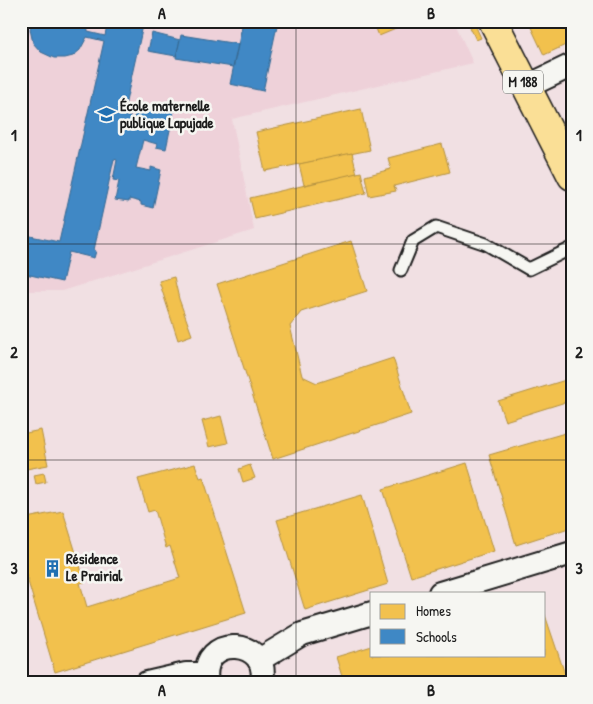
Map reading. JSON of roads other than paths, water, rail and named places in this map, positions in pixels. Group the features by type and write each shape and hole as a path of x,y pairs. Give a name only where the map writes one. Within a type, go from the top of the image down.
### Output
{"main road":[{"name":"M 188","path":"493,21 572,176"}],"street":[{"path":"526,87 572,65"},
{"path":"443,592 572,553"},
{"path":"259,660 302,634 370,614"},
{"path":"147,683 186,674 207,678 208,665 218,650 236,646 245,648 259,660 262,669 261,683"}],"lane":[{"path":"401,270 413,241 436,227 486,244 529,270 572,248"}],"place":[{"name":"École maternelle publique Lapujade","path":"106,115"},
{"name":"Résidence Le Prairial","path":"52,568"}]}
